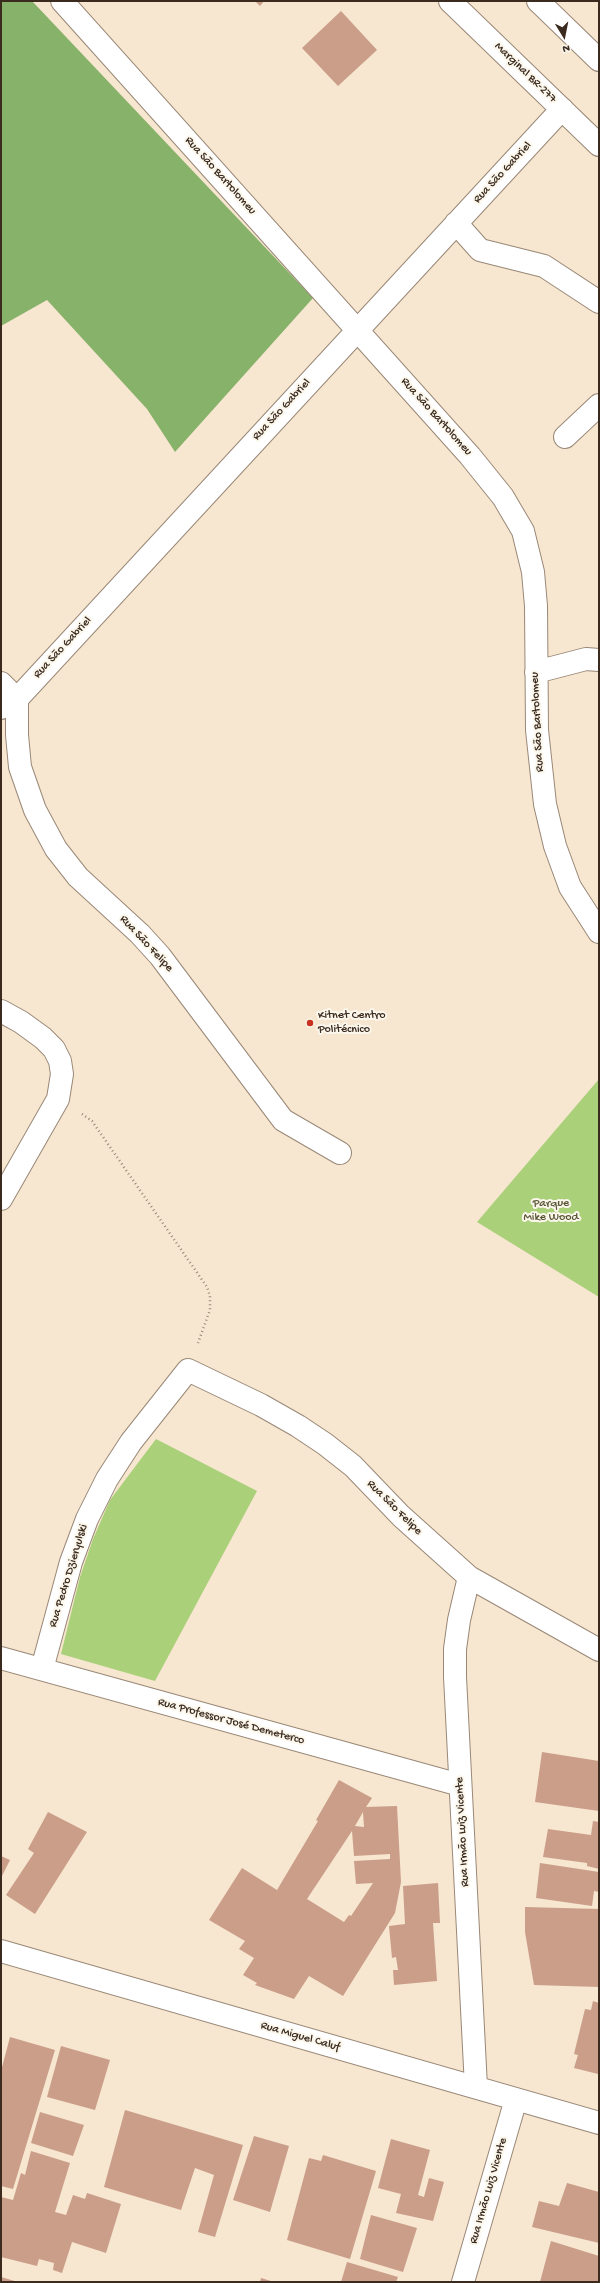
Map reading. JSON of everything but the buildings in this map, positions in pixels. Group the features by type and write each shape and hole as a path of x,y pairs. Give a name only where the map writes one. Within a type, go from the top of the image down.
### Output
{"main road":[{"name":"Rua São Bartolomeu","path":"62,1 357,329 470,456 504,497 523,532 533,572 536,606 537,730 540,774 555,846 570,887 599,932"},
{"name":"Marginal BR-277","path":"450,1 599,145"},
{"path":"538,1 599,60"},
{"name":"Rua São Gabriel","path":"9,704 562,109"},
{"path":"456,223 480,250 544,266 599,302"},
{"path":"565,437 599,405"},
{"path":"536,672 586,658 599,660"},
{"path":"1,683 9,704"},
{"name":"Rua São Felipe","path":"9,704 16,735 20,766 35,810 56,849 78,877 140,934 160,956 283,1120 340,1153"},
{"path":"1,1011 21,1022 43,1038 54,1049 60,1061 62,1074 58,1099 1,1200"},
{"name":"Rua São Felipe","path":"188,1370 261,1405 298,1426 325,1444 353,1466 406,1521 469,1577 599,1650"},
{"name":"Rua Pedro Dzieryulski","path":"42,1669 71,1562 87,1519 107,1479 131,1442 188,1370"},
{"name":"Rua Irmão Luiz Vicente","path":"469,1577 459,1620 455,1649 460,1785 476,2087"},
{"name":"Rua Professor José Demeterco","path":"1,1658 460,1785"},
{"name":"Rua Miguel Caluf","path":"1,1951 599,2123"},
{"name":"Rua Irmão Luiz Vicente","path":"463,2282 516,2099"}],"path":[{"path":"58,1099 92,1121 207,1287 210,1296 210,1310 188,1370"}],"green space":[{"path":"1,1 32,1 313,298 175,452 147,409 47,300 1,326"},
{"name":"Parque Mike Wood","path":"599,1079 599,1297 477,1222"},
{"path":"156,1439 257,1491 155,1681 61,1654 80,1577 93,1539 110,1500"}],"place":[{"name":"Kitnet Centro Politécnico","path":"310,1023"}]}
